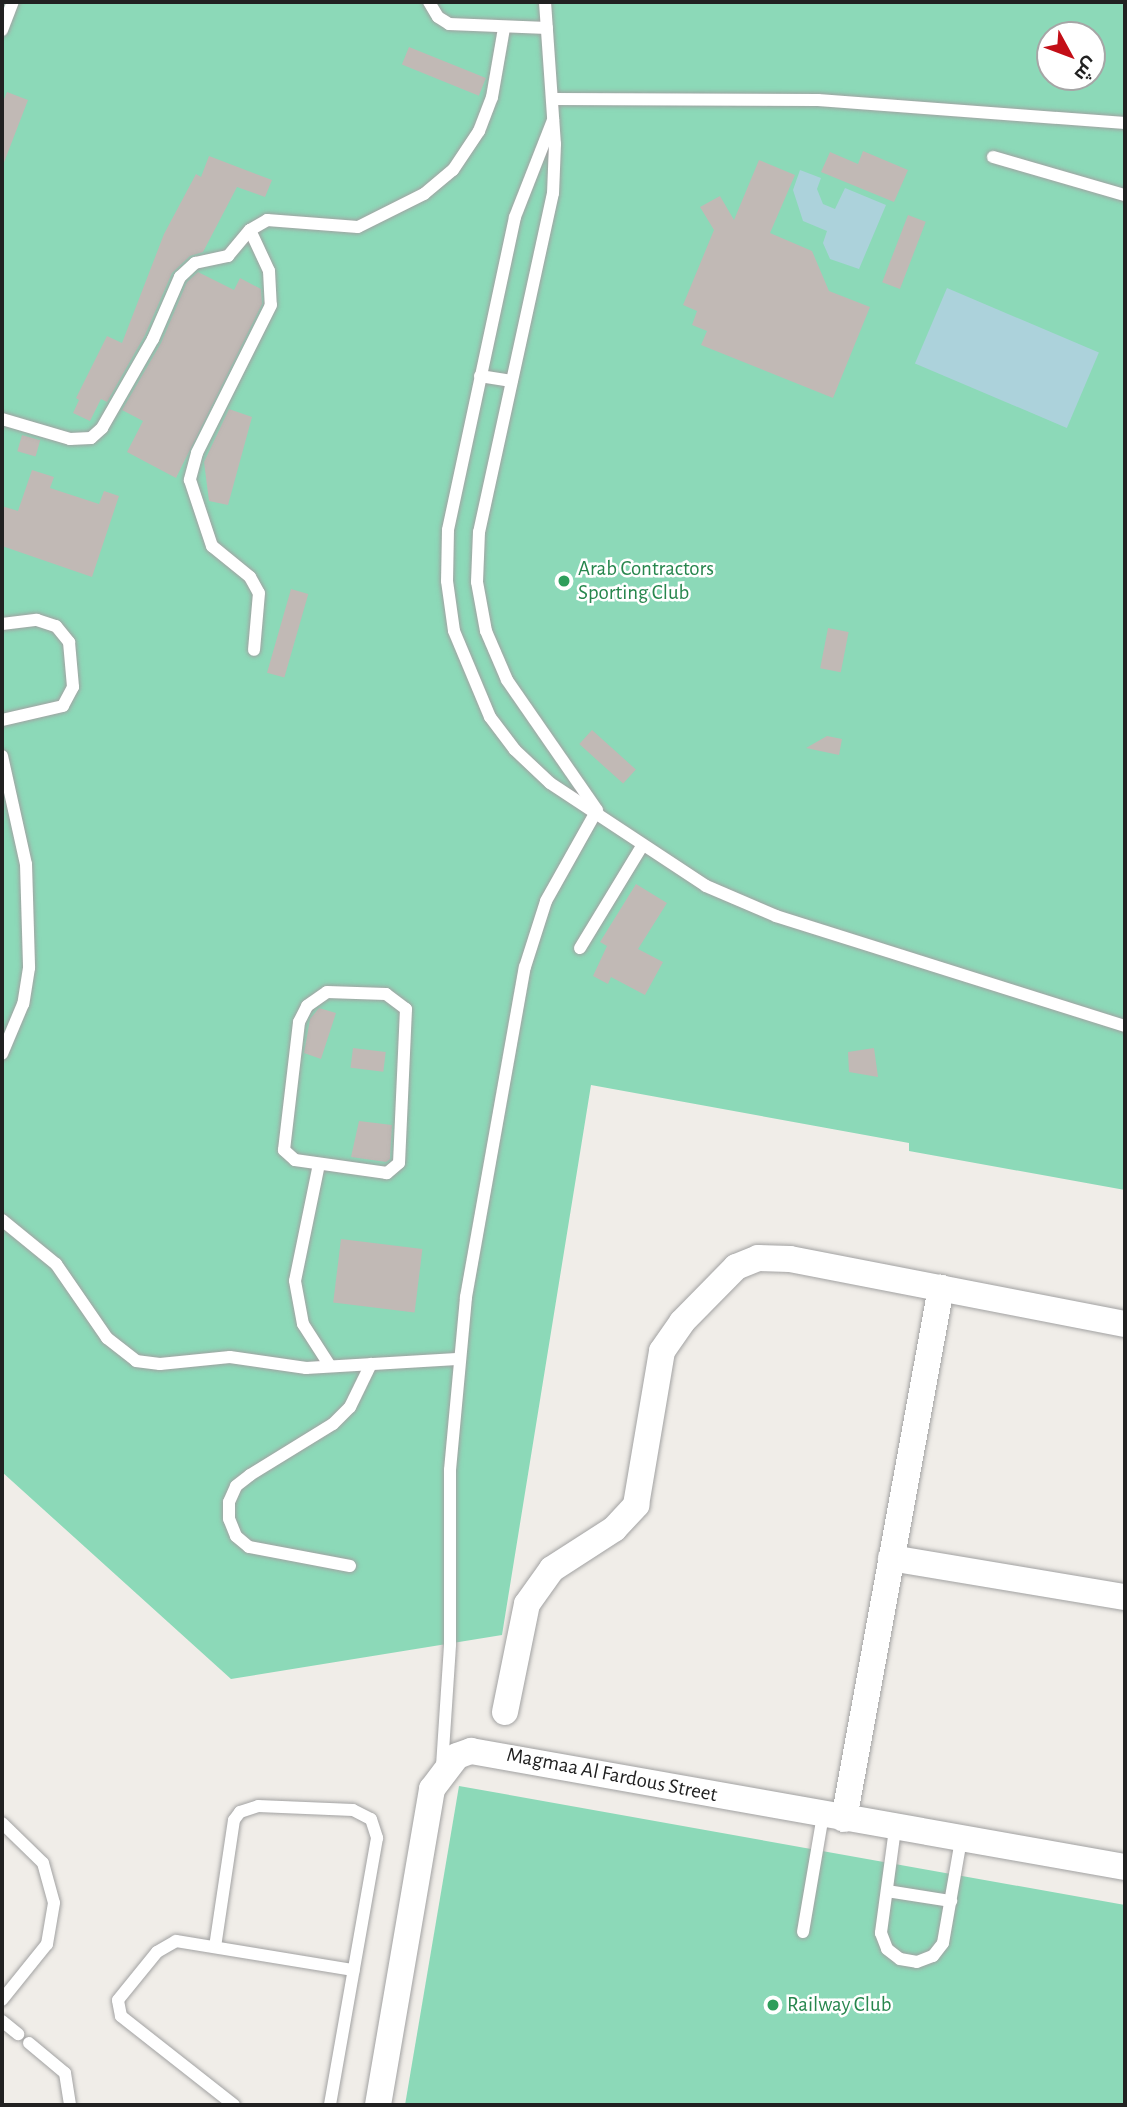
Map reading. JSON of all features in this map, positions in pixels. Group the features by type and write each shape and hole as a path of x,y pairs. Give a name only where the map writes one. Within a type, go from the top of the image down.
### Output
{"street":[{"path":"505,1712 527,1604 552,1569 614,1529 636,1505 662,1351 674,1330 727,1274 747,1261 780,1259 1125,1324"},
{"path":"833,1817 891,1558 941,1288"},
{"path":"891,1558 1125,1597"},
{"name":"Magmaa Al Fardous Street","path":"442,1772 457,1756 489,1751 895,1829 1125,1867"},
{"path":"378,2105 432,1789 442,1772"}],"lane":[{"path":"2,30 13,2"},
{"path":"429,2 438,17 449,24 548,28"},
{"path":"545,2 553,120 552,193 479,532 481,606 507,680 597,810"},
{"path":"2,419 77,440 97,434 159,328 180,277 195,263 228,256 250,230 277,219 327,228 358,227 389,216 439,183 460,161 486,114 504,28"},
{"path":"552,99 818,100 1125,123"},
{"path":"553,120 515,217 448,530 447,581 454,631 475,690 515,750 550,783 597,810 642,846 706,886 775,916 1125,1026"},
{"path":"993,157 1125,195"},
{"path":"250,230 269,271 271,305 197,453 190,480 212,546 250,578 259,593 254,650"},
{"path":"480,376 512,381"},
{"path":"2,624 37,620 57,626 69,642 73,687 63,706 2,720"},
{"path":"2,755 26,864 29,968 23,1004 2,1054"},
{"path":"442,1772 450,1644 448,1528 457,1359 525,967 546,901 597,810"},
{"path":"580,948 642,846"},
{"path":"327,992 394,997 408,1018 398,1163 383,1173 319,1164 295,1160 284,1150 302,1013 327,992"},
{"path":"319,1164 295,1281 303,1324 330,1366"},
{"path":"2,1220 56,1264 107,1338 125,1356 148,1363 230,1357 287,1367 457,1359"},
{"path":"350,1566 249,1547 236,1536 229,1519 229,1502 236,1486 250,1475 333,1424 350,1407 371,1364"},
{"path":"215,1947 234,1820 240,1812 258,1806 353,1810 370,1819 377,1838 330,2105"},
{"path":"803,1932 833,1817"},
{"path":"2,1823 43,1863 54,1903 47,1944 2,2000"},
{"path":"895,1829 881,1933 887,1949 909,1961 933,1956 943,1943 961,1840"},
{"path":"887,1891 951,1901"},
{"path":"234,2105 127,2021 117,2008 123,1993 162,1947 176,1941 354,1970"},
{"path":"2,2021 18,2034"},
{"path":"29,2043 65,2073 70,2105"}],"green space":[{"name":"Arab Contractors Sporting Club","path":"2,2 1125,2 1125,1190 909,1151 909,1143 591,1085 502,1635 231,1679 2,1472"},
{"name":"Railway Club","path":"459,1786 1125,1905 1125,2105 405,2105"}],"water":[{"path":"800,170 821,178 817,189 823,204 835,209 845,188 886,205 859,269 830,259 823,243 827,231 803,221 793,190"},
{"path":"947,288 1099,352 1067,428 915,363"}],"building":[{"path":"409,47 486,78 479,96 402,65"},
{"path":"7,92 28,100 3,165 2,104"},
{"path":"863,151 908,170 894,202 821,172 830,152 858,164"},
{"path":"209,156 272,180 265,197 237,187 203,252 190,256 172,273 145,335 107,402 101,399 90,421 73,413 79,400 76,398 107,336 122,343 164,234 196,174 201,177"},
{"path":"759,160 795,175 770,233 812,251 829,291 870,307 833,398 701,345 707,331 692,325 697,311 683,305 714,230 700,207 720,196 734,220"},
{"path":"908,215 926,222 900,289 882,282"},
{"path":"198,272 234,290 240,278 261,289 262,304 176,478 127,452 143,421 122,410 161,343 187,282"},
{"path":"229,409 252,417 228,505 209,501 204,462"},
{"path":"22,435 40,440 36,457 17,451"},
{"path":"32,470 54,477 50,488 99,504 104,491 119,496 92,577 2,546 2,506 18,511"},
{"path":"291,589 308,594 284,678 267,673"},
{"path":"828,628 849,632 841,672 820,668"},
{"path":"592,730 636,769 623,784 579,744"},
{"path":"827,736 842,739 839,755 806,748"},
{"path":"636,884 667,903 638,949 663,962 645,995 611,977 608,984 593,976 607,946 600,942"},
{"path":"319,1008 336,1013 321,1059 304,1053 310,1019"},
{"path":"353,1048 386,1052 383,1072 351,1068"},
{"path":"874,1048 878,1077 849,1072 848,1052"},
{"path":"359,1121 392,1125 390,1159 386,1162 351,1157"},
{"path":"341,1239 422,1249 415,1313 333,1303"}],"place":[{"name":"Arab Contractors Sporting Club","path":"564,581"},
{"name":"Railway Club","path":"773,2005"}]}
